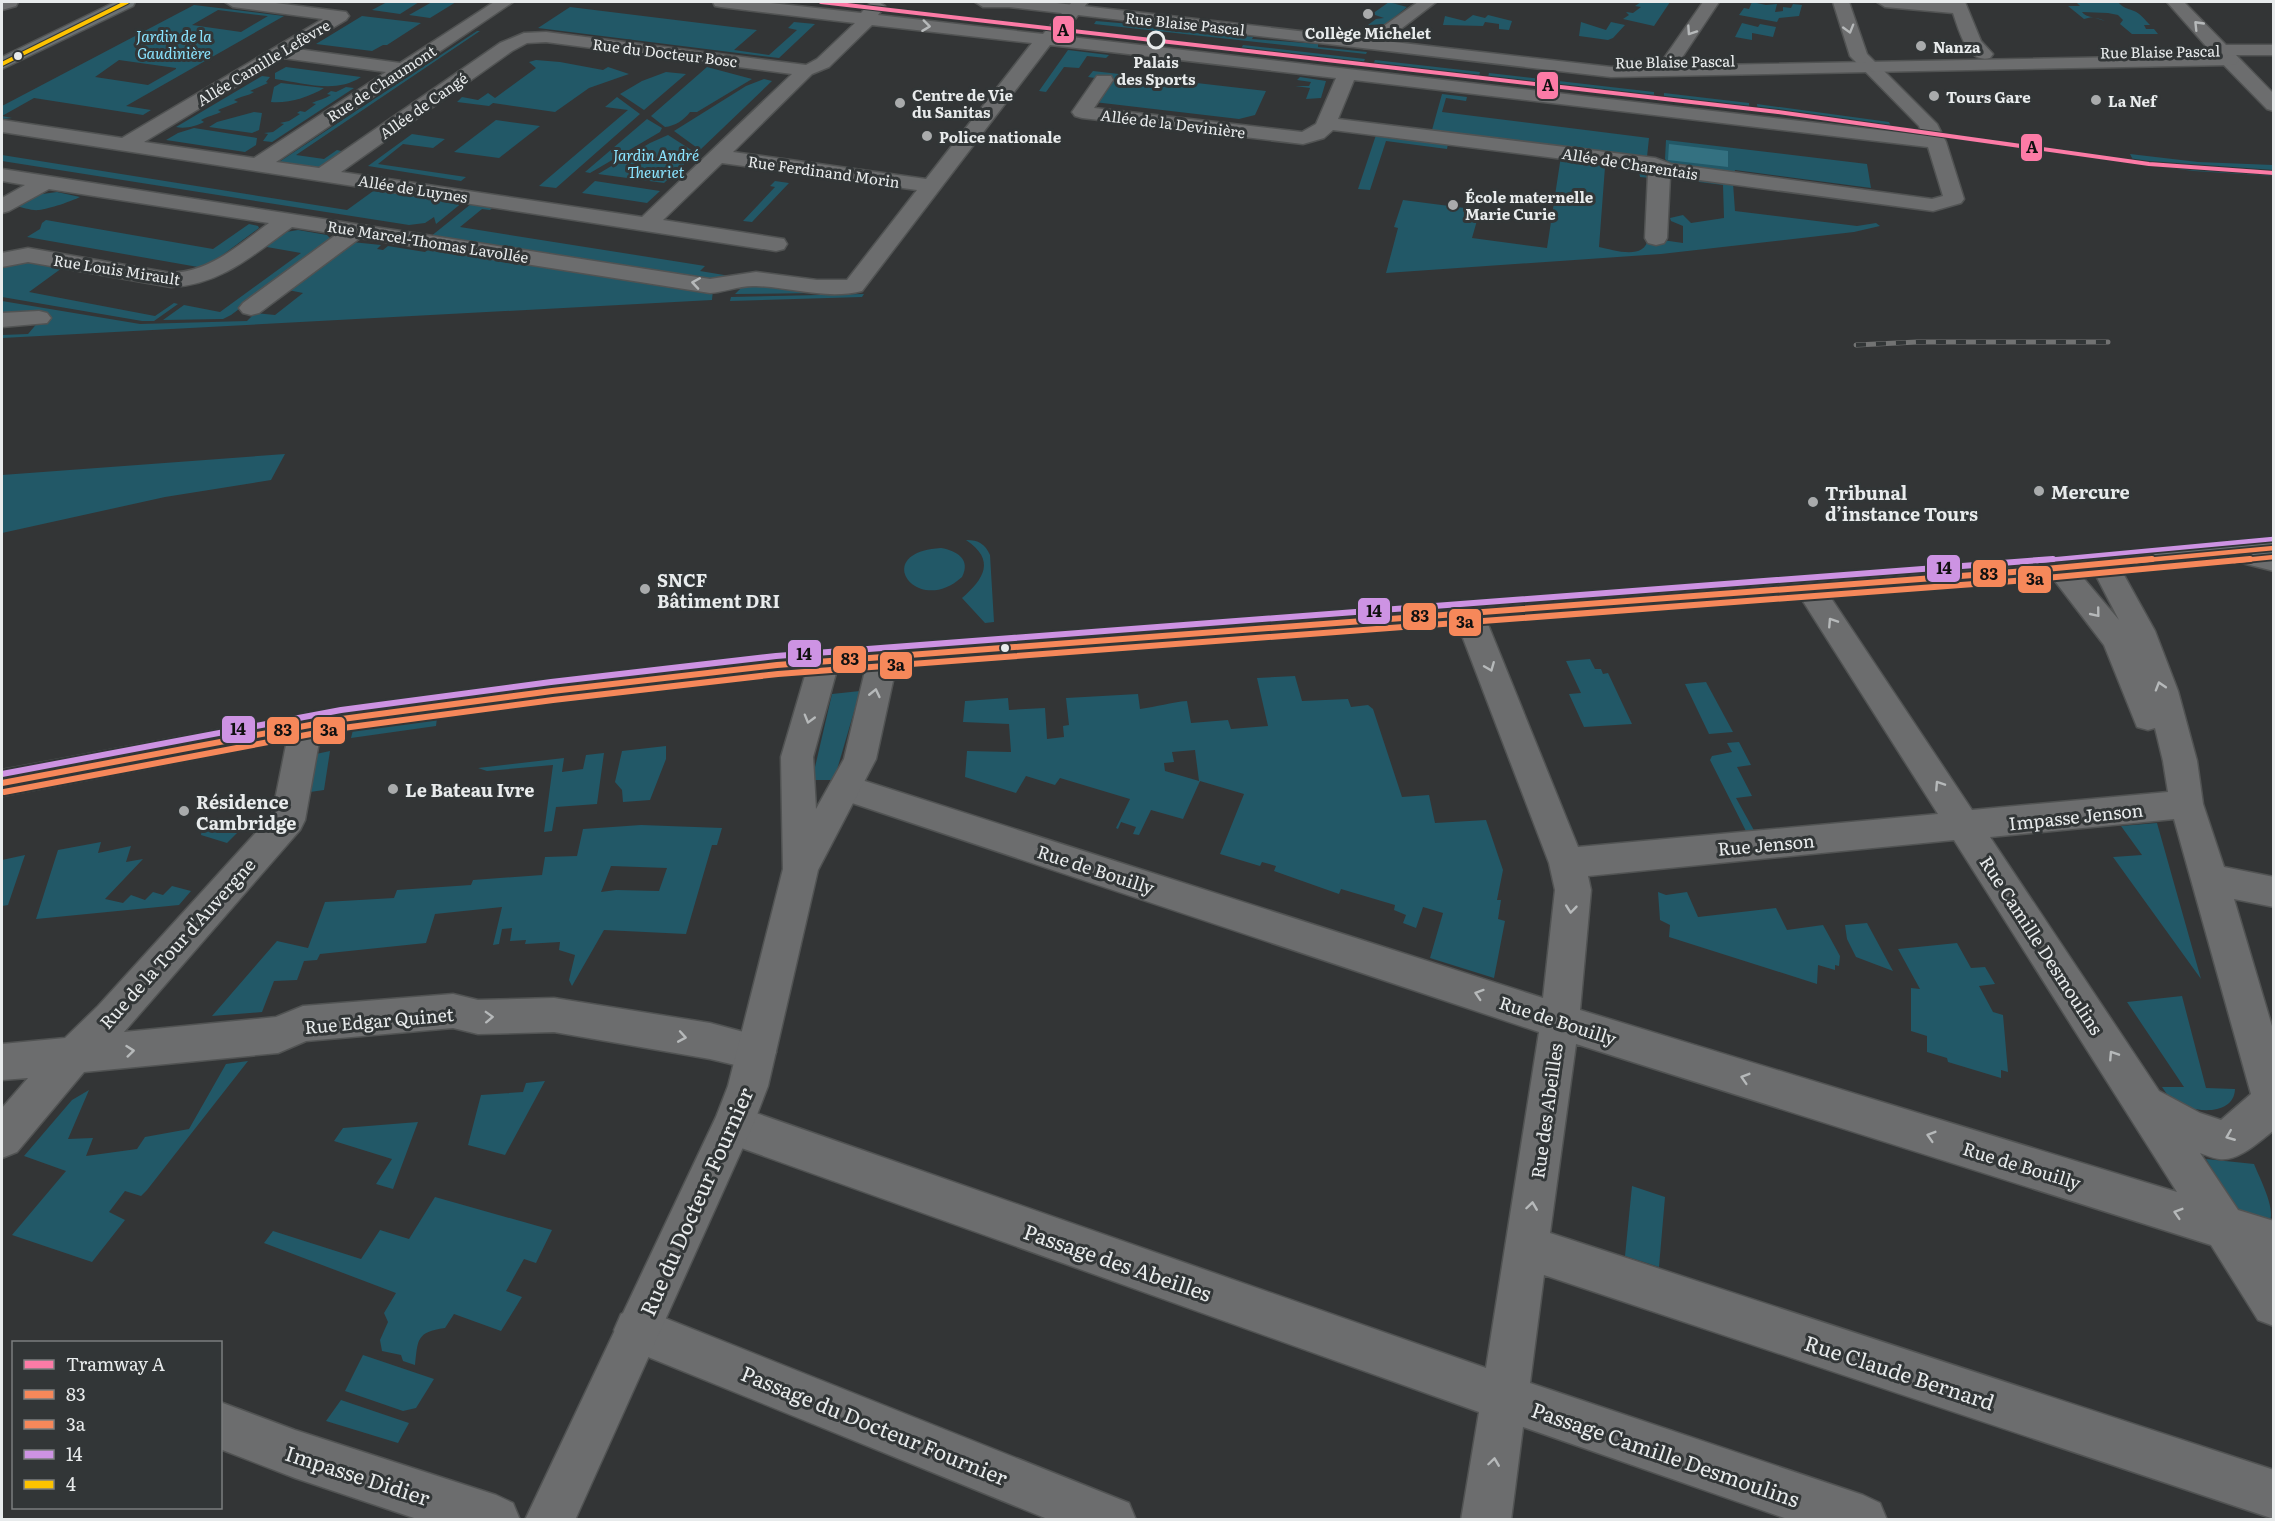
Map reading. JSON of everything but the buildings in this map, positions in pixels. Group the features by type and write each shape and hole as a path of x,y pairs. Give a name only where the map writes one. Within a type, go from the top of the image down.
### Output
{"main road":[{"path":"2,56 111,2"},
{"path":"2,64 127,2"},
{"path":"2,783 306,725 552,691 777,665 2059,568 2274,548"}],"street":[{"path":"2,5 10,2"},
{"name":"Allée Camille Lefèvre","path":"125,145 340,16 233,2"},
{"name":"Rue de Chaumont","path":"258,165 505,2"},
{"path":"721,2 1347,74 1429,100 1936,142"},
{"path":"647,224 806,70 823,63 882,2"},
{"name":"Rue Blaise Pascal","path":"983,2 1075,4 1611,72 1984,54 2225,55"},
{"path":"1376,41 1428,2"},
{"path":"1671,61 1712,2"},
{"path":"1841,2 1865,61 1920,116 1936,142"},
{"path":"1884,2 1959,5 1972,43 1984,54"},
{"path":"2175,2 2274,105"},
{"path":"931,186 1046,39 1055,33 1075,4"},
{"name":"Rue du Docteur Bosc","path":"524,38 546,37 806,70"},
{"name":"Allée de Cangé","path":"323,175 506,47 524,38"},
{"name":"Rue Blaise Pascal","path":"1376,41 1606,62 1865,61 2225,55 2274,50"},
{"path":"279,52 403,69"},
{"path":"1327,123 1347,74"},
{"name":"Allée de la Devinière","path":"1104,80 1082,112 1303,138 1317,134 1327,123"},
{"path":"1418,134 1429,100"},
{"name":"Allée de Charentais","path":"1327,123 1655,164 1665,169 1934,205 1954,199 1936,142"},
{"name":"Allée de Luynes","path":"2,127 776,244 750,273 753,279"},
{"path":"1355,147 1362,128"},
{"name":"Rue Ferdinand Morin","path":"717,156 931,186"},
{"path":"1656,237 1658,174 1665,169"},
{"name":"Rue Marcel-Thomas Lavollée","path":"2,175 710,286 726,286 753,279 838,288 854,286 931,186"},
{"path":"2,207 45,182"},
{"name":"Rue Louis Mirault","path":"2,260 28,255 171,280 194,280 214,271 288,219"},
{"path":"251,308 356,230"},
{"path":"2,320 39,318"},
{"path":"2236,552 2274,561"},
{"path":"2103,564 2140,631 2157,673 2180,761 2186,804 2210,879 2273,1100 2259,1116 2234,1136 2221,1140 2190,1130 2145,1104"},
{"path":"2059,568 2119,644 2134,678 2168,774 2186,804"},
{"name":"Rue Camille Desmoulins","path":"1809,587 2274,1304"},
{"name":"Rue des Abeilles","path":"1468,612 1567,863 1573,890 1560,1021 1486,1520"},
{"name":"Rue du Docteur Fournier","path":"549,1520 733,1125 748,1086 801,869 860,759 883,658"},
{"name":"Rue du Docteur Fournier","path":"801,869 797,757 824,662"},
{"name":"Rue de la Tour d'Auvergne","path":"2,1138 72,1057 112,1018 288,820 306,725"},
{"name":"Rue de Bouilly","path":"846,788 1560,1021 2274,1243"},
{"name":"Impasse Jenson","path":"1966,826 2186,804"},
{"name":"Rue Jenson","path":"1567,863 1966,826"},
{"path":"2210,879 2274,892"},
{"name":"Rue Edgar Quinet","path":"2,1062 72,1057 278,1035 303,1024 453,1011 478,1017 554,1015 710,1041 756,1053"},
{"name":"Passage des Abeilles","path":"733,1125 1503,1397"},
{"name":"Rue Claude Bernard","path":"1526,1247 2274,1495"},
{"name":"Passage du Docteur Fournier","path":"637,1330 1112,1520"},
{"name":"Passage Camille Desmoulins","path":"1503,1397 1863,1520"},
{"name":"Impasse Didier","path":"222,1426 295,1454 496,1520"}],"green space":[{"path":"387,2 419,2 400,14 372,10"},
{"path":"432,2 456,2 430,18 409,15"},
{"path":"1389,2 1409,5 1392,3 1407,7 1386,24 1368,25 1376,19 1384,18 1372,14"},
{"path":"1641,2 1670,2 1654,26 1623,19 1629,15 1626,12 1633,13 1641,7 1635,6"},
{"path":"1752,2 1766,5 1777,4 1775,12 1783,11 1783,7 1791,8 1793,4 1802,5 1799,16 1779,18 1777,22 1739,15 1744,8 1749,9"},
{"path":"2076,2 2118,2 2123,7 2138,13 2150,25 2144,25 2146,29 2154,29 2158,34 2132,34 2120,24 2123,20 2118,15 2082,12 2092,17 2084,19 2068,6 2080,6"},
{"name":"Jardin de la Gaudinière","path":"194,5 284,16 126,106 151,110 143,115 34,98 2,116 2,106","holes":["218,10 267,16 268,16 241,32 192,25","119,60 176,68 176,69 148,85 95,77"]},
{"path":"570,7 757,30 734,50 769,55 797,30 788,28 794,22 815,24 779,58 538,28"},
{"path":"1473,15 1485,18 1488,15 1512,21 1509,30 1499,29 1499,24 1485,22 1483,26 1443,25 1445,16 1465,21"},
{"path":"362,16 421,23 387,45 372,51 316,44"},
{"path":"1096,21 1189,29 1188,32 1212,35 1215,32 1253,37 1252,39 1318,44 1318,47 1367,52 1366,54 1094,24"},
{"path":"1581,22 1606,30 1611,22 1625,25 1613,38 1608,40 1579,36"},
{"path":"1742,23 1758,27 1760,24 1776,27 1773,37 1752,33 1752,40 1735,37"},
{"path":"480,31 296,155 324,159 337,150 345,152 321,168 279,162"},
{"path":"1243,45 1365,59 1362,66 1239,52"},
{"path":"1068,50 1109,55 1106,58 1087,56 1079,68 1064,67 1046,92 1039,91"},
{"path":"536,60 603,70 608,67 629,74 589,88 555,112 493,103 489,106 457,102 462,97 478,100 488,93 495,98 536,68 529,62"},
{"path":"1375,60 1480,72 1478,80 1372,67"},
{"path":"286,67 361,77 341,85 330,86 275,79 275,73"},
{"name":"Jardin André Theuriet","path":"707,67 752,79 697,112 690,112 682,120 672,125 665,127 651,116"},
{"path":"1093,71 1266,91 1255,115 1239,119 1094,102 1109,80 1088,77"},
{"name":"Jardin André Theuriet","path":"666,72 686,74 644,110 620,94 642,81"},
{"path":"1489,73 1654,92 1654,100 1487,81"},
{"path":"262,76 270,77 266,82 268,83 234,100 238,102 201,120 204,122 194,126 176,127"},
{"path":"1300,77 1326,81 1321,98 1306,99 1310,88 1295,86 1309,86 1311,82 1297,80"},
{"name":"Jardin André Theuriet","path":"764,79 772,81 700,150 674,131 746,86"},
{"path":"281,83 324,88 298,99 271,102 274,87"},
{"path":"346,87 354,88 272,142 263,141 268,134 264,133 273,132 284,124 280,123 289,121 300,114 297,113 300,111 305,112 316,104 312,103 331,95 327,94 331,91 336,92"},
{"path":"1664,93 1749,103 1749,111 1664,101"},
{"path":"1442,94 1467,97 1466,101 1446,98 1442,112 1649,138 1647,157 1432,130"},
{"name":"Jardin André Theuriet","path":"617,97 640,114 556,188 539,186 628,110 605,107"},
{"path":"1757,104 1889,122 1893,130 1758,112"},
{"path":"254,112 262,113 259,130 252,133 209,127 217,122"},
{"name":"Jardin André Theuriet","path":"647,119 662,128 660,132 590,173 585,172"},
{"path":"496,120 540,126 499,158 454,152"},
{"path":"194,128 257,138 256,145 245,152 166,140"},
{"path":"412,134 445,139 433,148 403,144 378,164 466,177 461,181 368,166"},
{"name":"Jardin André Theuriet","path":"668,135 696,153 664,183 598,174 650,143"},
{"path":"1376,135 1448,144 1447,149 1386,141 1370,190 1358,189"},
{"path":"1666,140 1867,164 1871,188 1735,170 1734,176 1674,168 1665,159"},
{"path":"2130,154 2198,162 2273,165 2273,176 2194,171 2135,164"},
{"path":"2,155 347,210 376,189 463,202 436,224 434,217 425,223 409,225 2,161"},
{"path":"1561,156 1651,169 1650,178 1640,177 1639,171 1605,167 1599,247 1635,252 1646,245 1648,238 1683,243 1683,226 1671,221 1670,218 1683,215 1691,223 1724,218 1723,185 1699,182 1699,179 1733,183 1735,211 1857,226 1876,223 1880,226 1854,232 1661,254 1386,273 1398,228 1394,227 1403,200 1480,210 1472,238 1547,248"},
{"path":"595,181 660,191 647,203 582,193"},
{"path":"775,181 789,183 752,222 743,221 775,187 770,186"},
{"path":"57,192 80,197 39,210 15,206 35,195"},
{"path":"471,204 493,207 490,210 482,209 460,227 705,266 700,271 730,276 719,282 430,237"},
{"path":"46,220 213,249 249,224 259,228 209,265 198,267 27,237 40,229"},
{"path":"298,230 327,235 330,238 316,252 231,315 223,319 163,320 184,305 220,312 301,253 261,246 280,233"},
{"path":"352,242 381,245 377,249 383,250 388,246 425,252 434,245 713,289 712,300 2,338 2,335 28,334 45,314 2,315 2,301 140,324 247,321 255,313 275,315 303,293 288,290"},
{"path":"25,261 62,268 29,292 155,316 174,303 178,304 154,321 142,321 2,297 2,266"},
{"path":"753,285 818,293 735,294 741,288"},
{"path":"864,294 862,297 730,301 731,297"},
{"path":"285,454 271,480 165,497 2,533 2,475"},
{"path":"966,540 981,543 990,555 994,622 985,623 962,598 976,584 984,569 981,555"},
{"path":"941,548 952,551 964,561 962,577 945,588 930,590 917,587 908,579 904,570 908,560 919,552"},
{"path":"1590,659 1595,669 1601,669 1603,674 1608,673 1632,724 1584,727 1569,694 1581,693 1566,661"},
{"path":"1295,676 1302,701 1348,699 1351,707 1368,705 1373,709 1402,797 1429,795 1435,823 1486,820 1503,870 1497,900 1501,900 1498,919 1505,921 1494,978 1430,958 1443,913 1423,907 1416,928 1403,923 1406,915 1394,910 1395,905 1341,889 1339,894 1274,871 1276,866 1262,862 1260,866 1220,854 1244,794 1200,781 1183,819 1151,810 1139,835 1133,834 1136,827 1121,822 1118,829 1116,828 1130,799 1060,778 1055,785 1026,776 1016,793 965,777 967,751 1011,752 1009,724 963,722 965,701 1008,698 1009,710 1045,708 1047,739 1064,737 1063,726 1069,725 1066,698 1138,694 1140,709 1187,701 1191,723 1228,720 1231,729 1268,726 1257,678","holes":["1195,750 1199,781 1165,771 1164,763 1174,762 1172,752"]},
{"path":"1706,682 1733,732 1709,734 1685,684"},
{"path":"860,691 834,780 812,780 832,694"},
{"path":"437,718 436,726 351,738 353,730"},
{"path":"1739,742 1751,765 1737,767 1752,796 1736,798 1756,834 1748,835 1710,760 1712,756 1732,752 1727,743"},
{"path":"666,746 666,759 650,800 623,802 622,790 615,782 622,751"},
{"path":"330,751 324,790 310,792 316,754"},
{"path":"604,753 597,804 556,807 552,831 544,832 553,765 487,771 478,768 564,758 562,772 583,769 586,755"},
{"path":"250,820 227,843 201,835 202,829"},
{"path":"2157,823 2201,979 2113,857 2142,855 2121,826"},
{"path":"641,825 722,828 717,845 712,845 686,934 604,930 572,986 569,980 575,955 559,950 560,942 525,944 526,940 510,941 512,928 502,929 499,944 493,945 502,907 435,914 426,943 320,954 317,960 304,961 297,980 274,981 262,1012 212,1016 277,941 308,948 325,902 394,898 397,890 471,885 473,880 542,875 545,857 577,856 583,829","holes":["611,866 667,868 659,891 601,892"]},
{"path":"101,842 98,853 131,846 126,862 143,859 105,899 123,903 131,895 145,900 153,892 163,895 172,886 191,891 179,905 36,919 58,850"},
{"path":"25,855 8,905 2,906 2,860"},
{"path":"1658,892 1666,895 1687,892 1698,917 1776,908 1787,930 1823,925 1840,956 1839,966 1835,965 1835,970 1818,965 1817,984 1669,937 1670,925 1660,920"},
{"path":"1867,923 1893,971 1856,957 1847,939 1845,925"},
{"path":"1957,943 1971,968 1985,967 1995,984 1979,986 1993,1012 2003,1015 2008,1072 2001,1070 2001,1078 1948,1062 1947,1058 1927,1052 1927,1036 1911,1031 1911,988 1920,989 1898,949"},
{"path":"2182,996 2206,1088 2235,1089 2233,1098 2219,1109 2198,1110 2179,1104 2170,1098 2162,1087 2184,1087 2127,1002"},
{"path":"248,1061 147,1190 141,1196 125,1191 109,1212 125,1220 92,1262 12,1235 66,1171 24,1156 72,1100 89,1090 68,1139 93,1138 86,1156 137,1149 145,1137 189,1129 226,1064"},
{"path":"545,1081 505,1155 468,1145 481,1095 523,1092 526,1083"},
{"path":"418,1122 393,1189 376,1184 392,1159 334,1141 343,1128"},
{"path":"2206,1159 2254,1164 2269,1201 2270,1221 2244,1215 2236,1208"},
{"path":"1632,1186 1665,1197 1659,1267 1625,1256"},
{"path":"435,1197 552,1230 536,1263 524,1259 506,1291 522,1297 501,1331 454,1314 445,1328 428,1332 420,1339 415,1365 403,1361 401,1355 382,1351 380,1340 388,1322 384,1313 396,1293 264,1243 273,1231 361,1259 380,1230 409,1239"},
{"path":"363,1355 434,1379 416,1408 403,1411 345,1391"},
{"path":"341,1400 409,1423 398,1443 326,1421"}],"shaded area":[{"path":"1669,144 1728,151 1728,167 1668,160"}],"railway":[{"path":"1856,345 1917,342 2108,342"}],"tram line":[{"name":"A","path":"821,2 1778,112 2149,164 2274,173"}],"transit line":[{"name":"4","path":"2,64 127,2"},
{"name":"14","path":"2,774 341,710 551,682 776,656 2012,563 2273,539"},
{"name":"83","path":"2,783 342,719 552,691 777,665 2013,572 2274,548"},
{"name":"3a","path":"4,792 343,728 553,700 778,674 2014,581 2274,557"}],"place":[{"name":"Collège Michelet","path":"1368,14"},
{"name":"Palais des Sports","path":"1156,40"},
{"name":"Nanza","path":"1921,46"},
{"name":"Tours Gare","path":"1934,96"},
{"name":"La Nef","path":"2096,100"},
{"name":"Centre de Vie du Sanitas","path":"900,103"},
{"name":"Police nationale","path":"927,136"},
{"name":"École maternelle Marie Curie","path":"1453,205"},
{"name":"Mercure","path":"2039,491"},
{"name":"Tribunal d’instance Tours","path":"1813,502"},
{"name":"SNCF Bâtiment DRI","path":"645,589"},
{"name":"Le Bateau Ivre","path":"393,789"},
{"name":"Résidence Cambridge","path":"184,811"}]}
